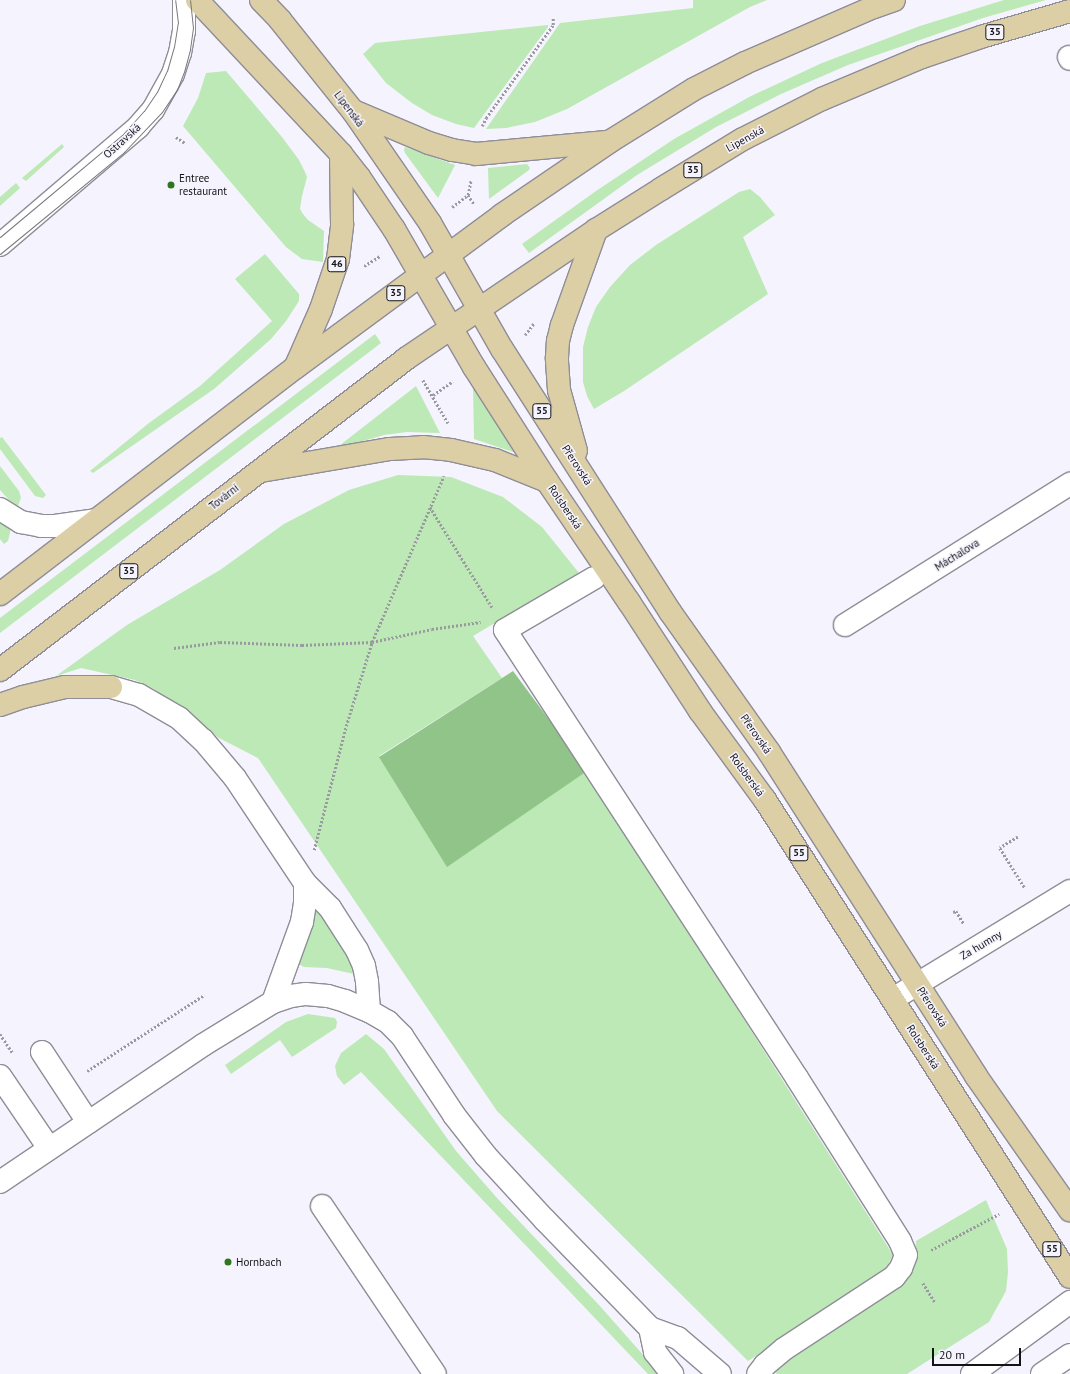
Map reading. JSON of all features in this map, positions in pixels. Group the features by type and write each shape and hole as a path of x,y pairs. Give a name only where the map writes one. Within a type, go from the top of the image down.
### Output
{"main road":[{"name":"Rolsberská","path":"197,0 340,154 394,229 420,276 547,481 700,710 765,800 1070,1277"},
{"name":"Lipenská","path":"261,0 280,20 439,217 449,255"},
{"name":"35","path":"0,594 296,367 502,215 609,142 694,89 745,63 867,10 894,0"},
{"name":"Lipenská","path":"452,328 596,230 733,145 822,99 922,57 984,36 1070,11"},
{"path":"352,111 429,143 452,150 476,154 609,142"},
{"name":"46","path":"296,367 321,309 338,259 342,224 340,154"},
{"path":"583,473 560,390 557,358 562,325 596,230"},
{"name":"Přerovská","path":"449,255 506,355 583,473 671,613 769,752 976,1076 1070,1210"},
{"name":"Tovární","path":"0,670 407,358 452,328"},
{"path":"257,472 390,449 423,448 451,450 495,460 547,481"},
{"path":"0,705 23,697 65,687 111,688"}],"street":[{"name":"Ostravská","path":"0,245 138,127 152,110 168,86 179,58 184,31 184,0"},
{"name":"Máchalova","path":"845,625 1070,484"},
{"path":"0,509 21,522 41,526 54,526 96,520"},
{"path":"594,578 503,626 797,1078 900,1241 906,1254 901,1268 894,1277 784,1349 765,1365 758,1374"},
{"path":"111,688 138,696 158,705 179,718 203,740 235,778 305,883 330,908 357,950 364,966 367,982 369,1011"},
{"path":"273,1002 302,922 305,903 305,883"},
{"name":"Za humny","path":"893,999 1070,891"},
{"path":"0,1182 203,1045 273,1002 291,996 306,994 328,996 369,1011 388,1022 402,1036 454,1115 486,1156 650,1328 678,1338 720,1374"},
{"path":"42,1052 88,1122"},
{"path":"0,1076 49,1148"},
{"path":"322,1206 435,1374"},
{"path":"972,1374 1070,1302"},
{"path":"650,1328 655,1352 672,1374"},
{"path":"1042,1374 1070,1355"}],"path":[{"path":"481,129 486,118 553,25 553,18"},
{"path":"176,137 185,143"},
{"path":"439,217 468,194 477,207"},
{"path":"362,267 381,256"},
{"path":"525,335 538,318"},
{"path":"433,395 459,378"},
{"path":"424,380 451,429"},
{"path":"313,854 346,726 372,642 447,469"},
{"path":"430,507 503,626"},
{"path":"174,648 220,642 302,646 372,642 476,622 503,626"},
{"path":"1018,837 1000,848 1025,888"},
{"path":"953,912 956,911 967,929"},
{"path":"83,1065 87,1072 204,995"},
{"path":"906,1254 933,1250 1003,1212"}],"green space":[{"path":"693,0 767,0 750,7 567,109 535,122 506,128 486,129 560,23 693,8"},
{"path":"1004,0 1046,0 983,18 848,65 781,94 716,127 637,175 529,253 522,244 596,191 674,139 751,96 822,63 920,26"},
{"path":"548,25 474,128 456,124 432,115 412,103 386,83 363,54 375,43"},
{"path":"226,71 282,137 299,160 307,177 300,209 308,220 324,231 323,262 302,259 286,247 183,126 198,98 206,73"},
{"path":"62,144 64,147 26,181 22,178"},
{"path":"405,147 455,165 438,198 405,153"},
{"path":"527,164 530,168 529,170 489,199 488,168"},
{"path":"16,183 20,188 0,206 0,197"},
{"path":"750,189 760,197 775,215 743,237 768,294 624,391 594,409 587,396 583,382 583,347 588,327 596,307 610,287 630,265 656,245 739,192"},
{"path":"265,254 299,294 299,301 286,321 271,339 214,389 93,473 90,471 149,423 200,386 272,321 235,279"},
{"path":"375,334 381,343 0,633 0,618"},
{"path":"473,385 516,453 474,439"},
{"path":"416,386 440,433 407,432 384,435 335,449"},
{"path":"2,437 46,495 43,498 35,496 0,449 0,438"},
{"path":"0,466 19,491 21,498 18,506 9,500 0,490"},
{"path":"398,475 451,477 503,497 542,527 579,573 473,636 502,678 379,756 587,771 893,1255 884,1273 748,1361 497,1111 258,758 219,738 154,689 135,680 81,668 56,676 127,625 220,570 284,524 349,490"},
{"path":"0,522 11,528 8,541 4,544 0,539"},
{"path":"513,671 587,771 447,867 379,757"},
{"path":"317,911 324,913 354,962 354,974 327,968 304,967 297,963 298,956 309,936 312,916"},
{"path":"308,1014 335,1018 337,1022 336,1028 292,1057 280,1040 231,1074 225,1065 286,1022"},
{"path":"366,1034 384,1049 456,1151 497,1198 599,1305 660,1374 648,1374 361,1072 344,1085 337,1076 335,1066 341,1053"},
{"path":"986,1200 1007,1249 1008,1272 1006,1291 989,1322 907,1374 777,1374 765,1365 915,1258 916,1241"}],"tram line":[{"path":"0,237 123,134 144,111 157,92 167,71 174,47 178,23 175,0"},
{"path":"0,254 124,152 162,112 177,90 184,72 190,49 193,28 190,0"}],"place":[{"name":"Entree restaurant","path":"171,185"},
{"name":"Hornbach","path":"228,1262"}]}
